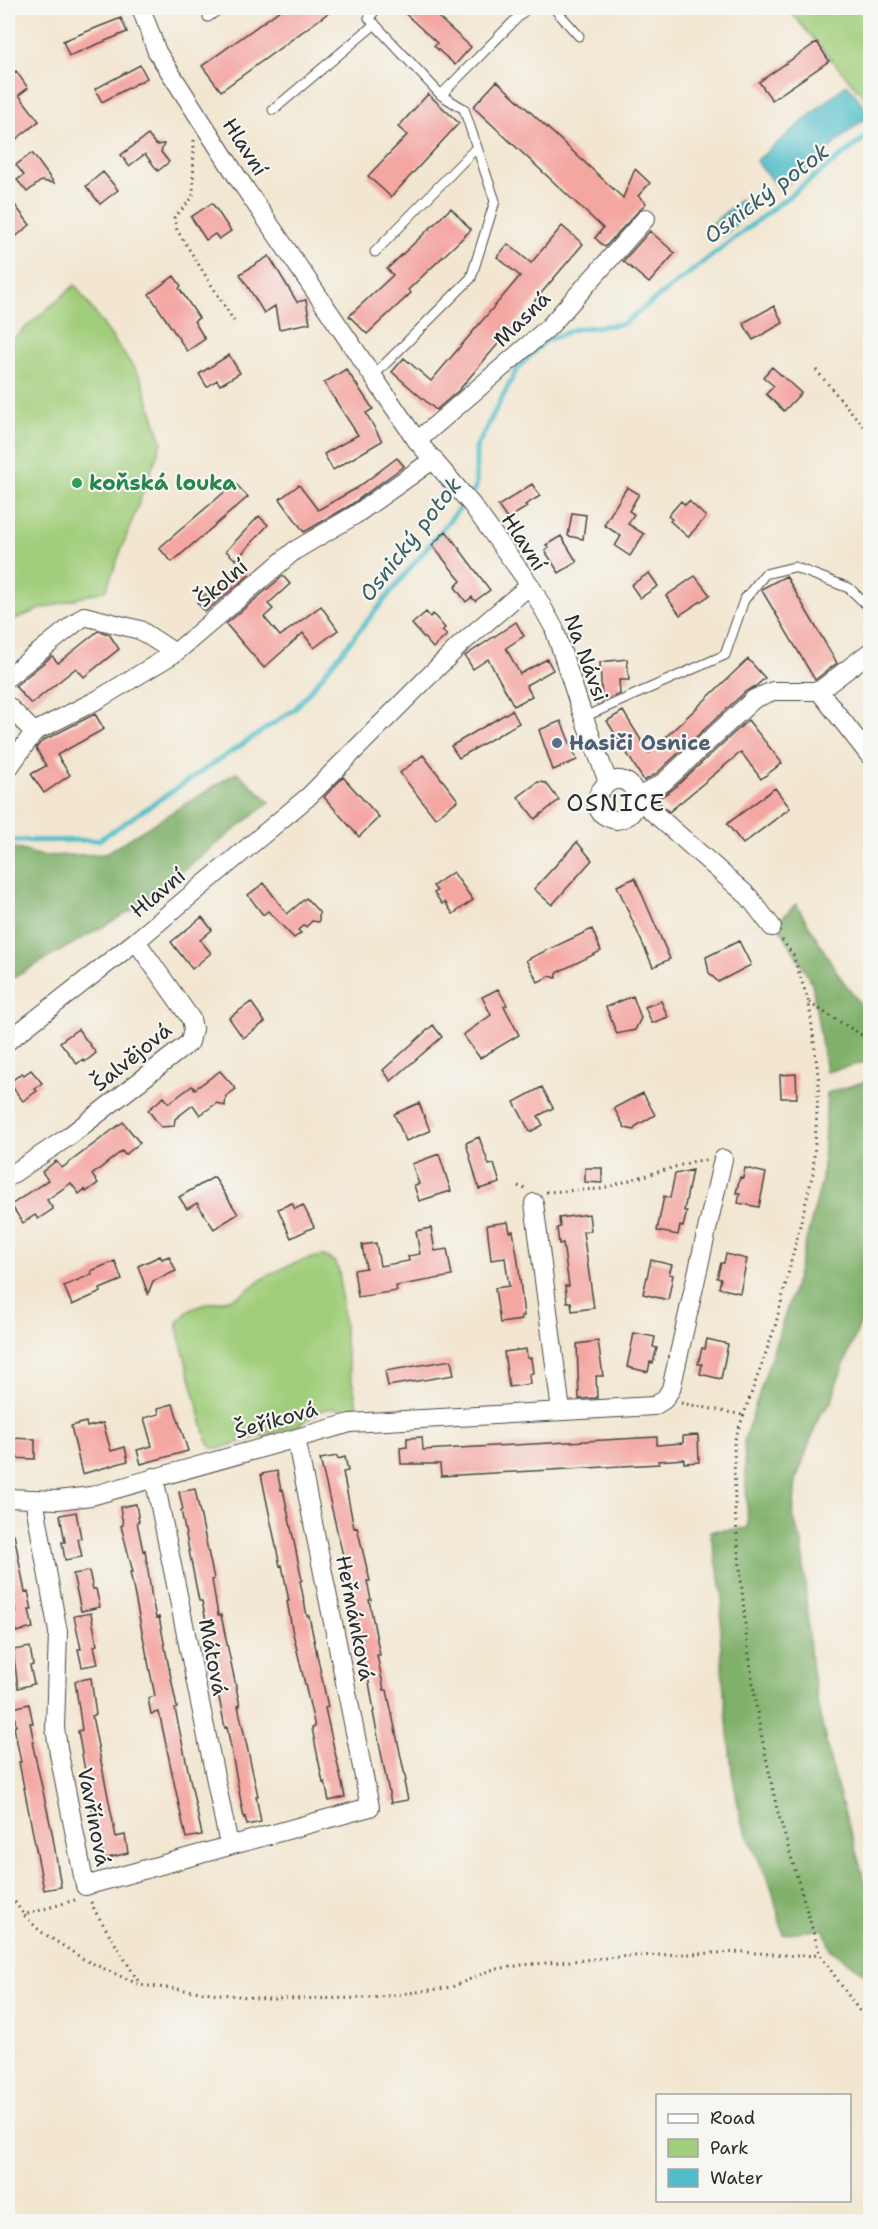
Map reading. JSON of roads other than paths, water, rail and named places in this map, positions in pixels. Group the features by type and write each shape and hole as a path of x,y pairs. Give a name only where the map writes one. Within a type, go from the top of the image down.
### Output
{"street":[{"name":"Hlavní","path":"8,1041 136,941 308,797 460,644 530,585 472,505 417,441 238,178 157,52 141,8"},
{"name":"Masná","path":"417,441 549,327 646,218"},
{"name":"Školní","path":"8,768 34,732 97,700 175,653 294,551 355,515 434,459"},
{"name":"Na Návsi","path":"530,585 554,628 608,782"},
{"path":"8,677 84,616 140,630 175,653"},
{"path":"637,798 663,782 754,699 773,691 819,691 870,652"},
{"path":"819,691 870,756"},
{"path":"8,706 34,732"},
{"path":"637,798 636,805 628,816 616,820 603,814 597,803 599,791 608,782 614,780 626,782 632,786 637,798 749,897 772,927"},
{"name":"Šalvějová","path":"8,1177 68,1137 190,1042 193,1029 191,1018 136,941"},
{"name":"Šeříková","path":"8,1498 58,1500 91,1496 350,1423 654,1406 664,1400 671,1389 723,1159"},
{"path":"539,1198 561,1411"},
{"name":"Heřmánková","path":"296,1438 370,1807"},
{"name":"Mátová","path":"154,1477 228,1845"},
{"name":"Vavřínová","path":"34,1499 58,1632 55,1728 85,1886 370,1807"}],"lane":[{"path":"208,16 220,8"},
{"path":"373,376 471,278 495,201 464,110 441,95 369,18 377,8"},
{"path":"441,95 527,8"},
{"path":"554,8 579,36"},
{"path":"273,110 375,24"},
{"path":"375,252 477,147"},
{"path":"584,717 724,655 744,600 765,574 794,567 849,588 870,608"}],"water":[{"path":"847,84 870,114 780,190 756,161"},
{"path":"740,200 751,211 723,236 712,224"}],"waterway":[{"name":"Osnický potok","path":"8,841 99,840 295,709 476,488 476,448 517,369 545,341 575,329 623,324 870,134"}],"place":[{"name":"koňská louka","path":"77,483"},
{"name":"Hasiči Osnice","path":"557,743"}],"district":[{"name":"OSNICE","path":"616,803"}]}
